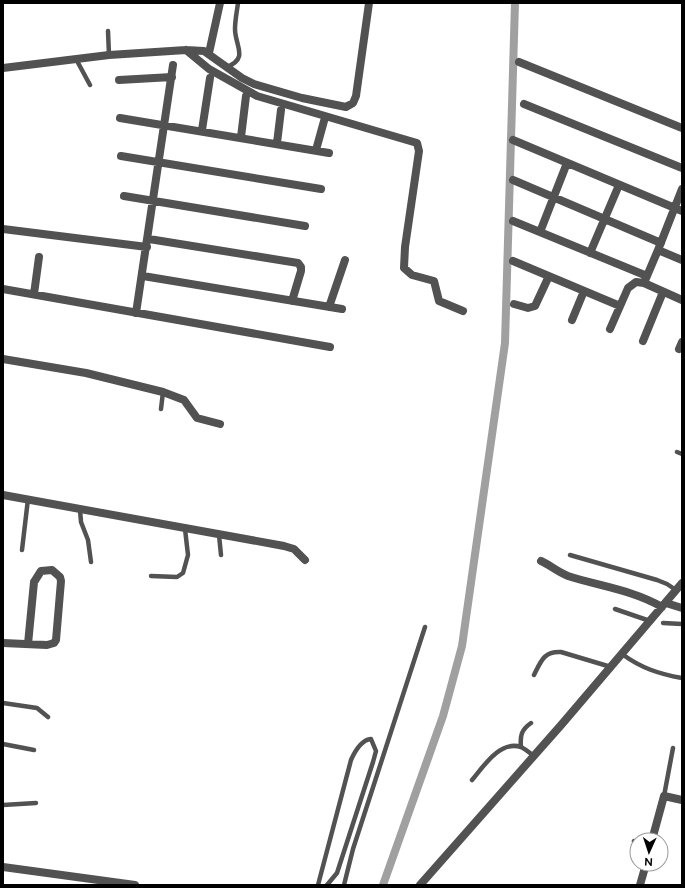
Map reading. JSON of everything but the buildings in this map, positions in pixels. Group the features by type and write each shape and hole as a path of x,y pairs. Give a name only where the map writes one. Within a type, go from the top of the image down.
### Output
{"street":[{"path":"209,53 220,3"},
{"path":"3,68 110,55 186,50 204,51 254,84 302,98 346,108 353,103 356,96 369,3"},
{"path":"186,50 209,69 257,96 417,143 419,151 405,247 404,268 412,275 434,282 439,301 463,311"},
{"path":"519,62 682,128"},
{"path":"136,313 148,243 173,66"},
{"path":"119,80 172,77"},
{"path":"202,130 210,78"},
{"path":"240,137 246,96"},
{"path":"524,104 682,168"},
{"path":"277,143 281,110"},
{"path":"120,118 202,130 329,152"},
{"path":"316,150 324,121"},
{"path":"513,140 678,210"},
{"path":"121,156 322,189"},
{"path":"540,232 567,163"},
{"path":"513,180 604,219 660,246 682,260"},
{"path":"590,253 619,185"},
{"path":"646,280 660,246 678,210 682,189"},
{"path":"124,196 305,226"},
{"path":"513,222 590,253 646,280 664,292 682,300"},
{"path":"3,229 148,243 298,263 301,267 301,271 292,301"},
{"path":"34,294 39,257"},
{"path":"329,307 345,260"},
{"path":"513,261 620,306"},
{"path":"142,276 342,310"},
{"path":"514,304 528,308 535,306 549,276"},
{"path":"610,329 631,284 646,280"},
{"path":"3,289 330,347"},
{"path":"572,320 584,291"},
{"path":"643,341 664,292"},
{"path":"3,359 86,373 163,392 184,400 197,418 220,424"},
{"path":"3,495 284,546 294,549 305,560"},
{"path":"541,561 566,575 630,593 664,605 682,608"},
{"path":"3,643 48,645 54,643 56,640 61,581 60,577 52,570 40,571 34,582 28,644"},
{"path":"420,885 534,756 682,583"},
{"path":"654,832 664,796 682,800"},
{"path":"3,867 135,885"},
{"path":"640,885 644,872"}],"lane":[{"path":"227,67 235,64 239,54 235,29 238,3"},
{"path":"108,31 110,55"},
{"path":"76,59 90,85"},
{"path":"161,409 163,392"},
{"path":"22,550 28,499"},
{"path":"80,510 81,522 88,540 91,562"},
{"path":"151,576 177,577 183,573 188,555 185,529"},
{"path":"219,535 220,555"},
{"path":"570,556 657,580 676,590"},
{"path":"615,609 650,621"},
{"path":"663,623 682,624"},
{"path":"344,885 353,849 425,627"},
{"path":"534,675 543,658 553,652 561,652 611,667"},
{"path":"622,654 635,664 650,671 682,678"},
{"path":"3,703 37,708 48,717"},
{"path":"521,747 521,733 523,728 531,723"},
{"path":"318,885 351,760 356,750 365,740 371,739 376,751 373,762 337,873 327,885"},
{"path":"3,744 34,750"},
{"path":"472,780 503,748 512,746 521,747 534,756"},
{"path":"664,796 673,748"},
{"path":"3,805 36,803"}],"waterway":[{"path":"383,885 443,716 462,646 505,343 515,3"}]}
